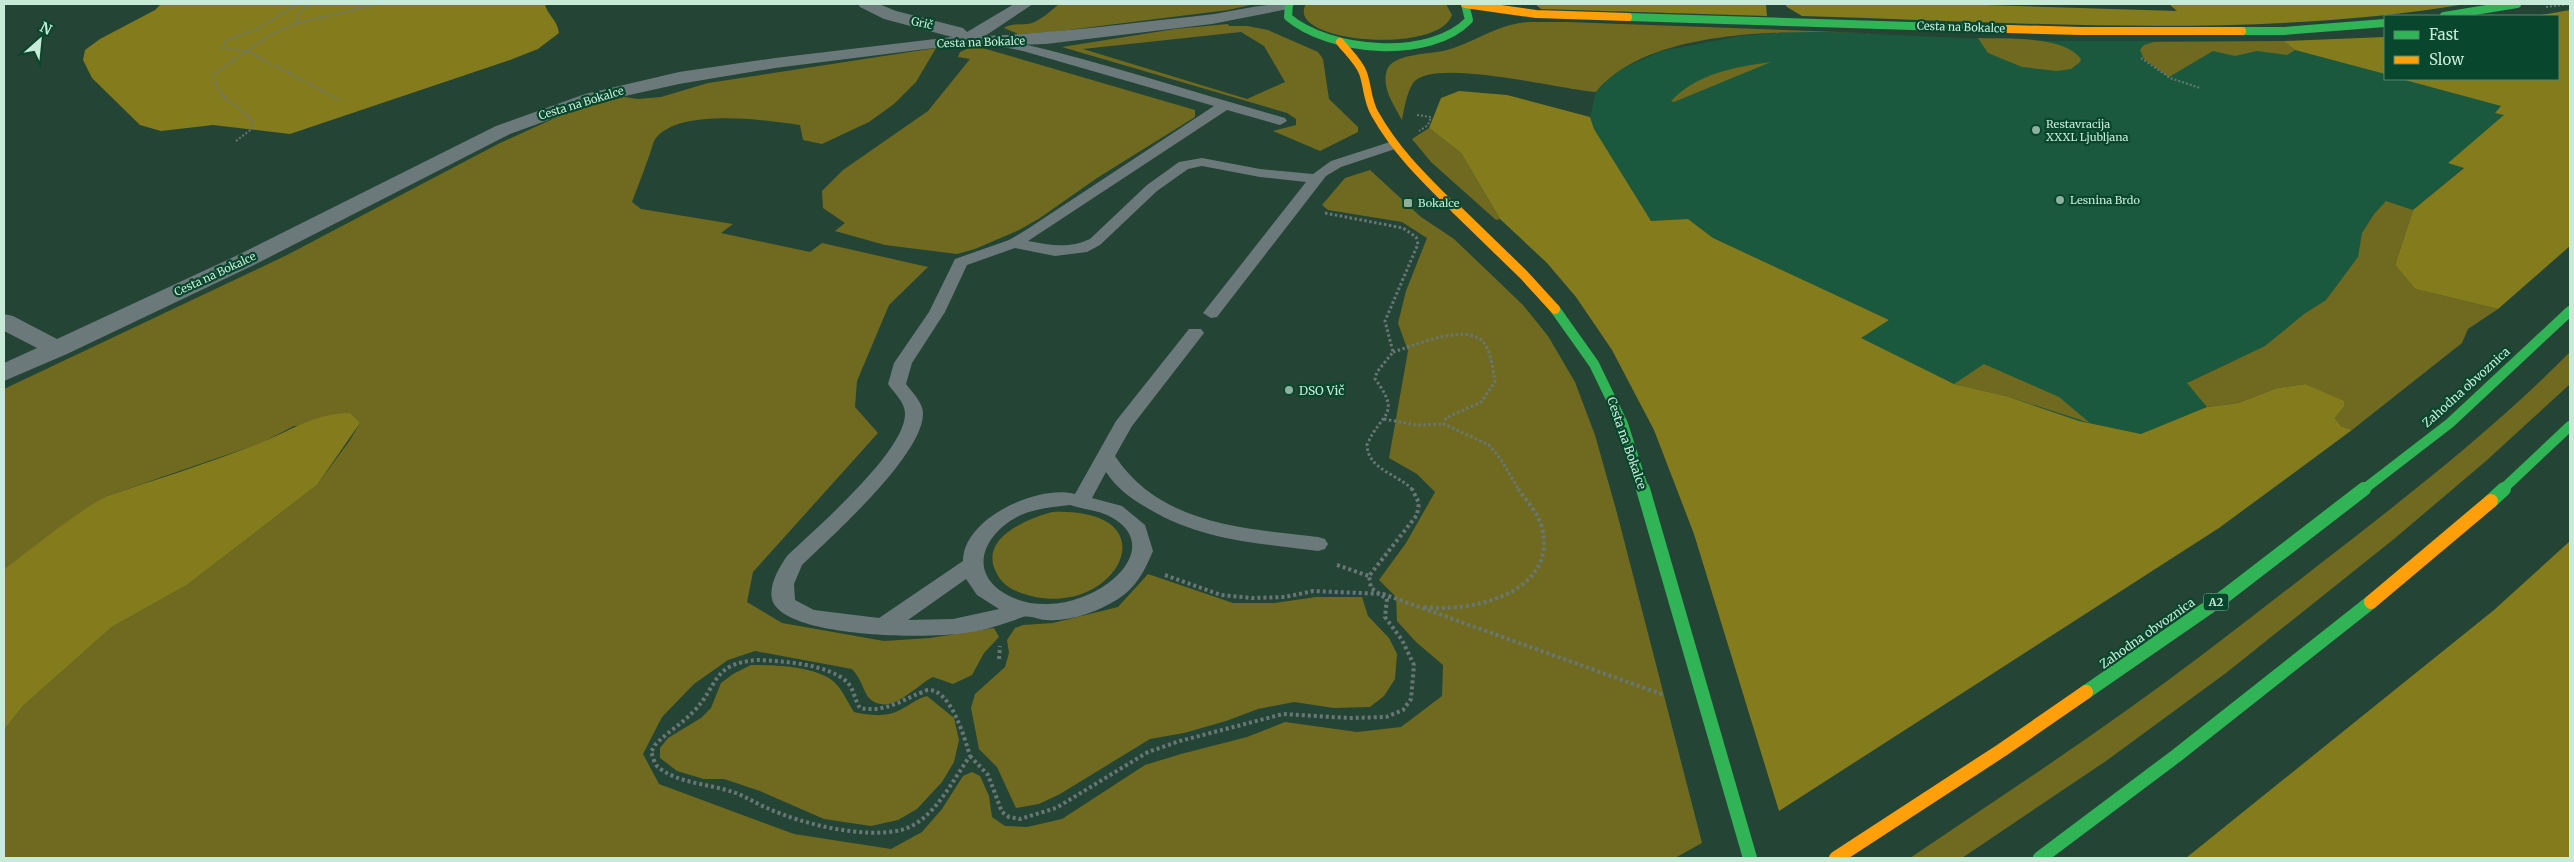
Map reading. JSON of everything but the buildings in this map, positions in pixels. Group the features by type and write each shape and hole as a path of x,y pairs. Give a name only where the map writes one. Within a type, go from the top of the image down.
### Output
{"main road":[{"name":"Cesta na Bokalce","path":"1289,4 1288,17 1296,26 1319,37 1340,42 1376,46 1401,45 1445,37 1464,26 1536,14"},
{"name":"Cesta na Bokalce","path":"1465,4 1536,14 2080,31 2284,32 2384,23"},
{"name":"Cesta na Bokalce","path":"1464,26 1470,15 1465,4"},
{"path":"2450,15 2517,4"},
{"path":"1340,42 1364,72"},
{"name":"Cesta na Bokalce","path":"1401,45 1364,72 1366,92 1373,111 1393,145 1427,182 1540,292 1578,339 1594,364 1623,424 1655,526 1750,858"},
{"name":"Zahodna obvoznica","path":"1836,858 2002,750 2225,596 2450,423 2570,311"},
{"path":"2040,858 2144,783 2379,596 2536,461 2570,426"},
{"path":"2536,461 2562,450"}],"street":[{"name":"Grič","path":"866,4 890,14 957,32 964,41"},
{"path":"964,41 1025,4"},
{"name":"Cesta na Bokalce","path":"4,373 322,222 502,130 562,108 621,91 688,77 813,58 934,43 1046,39 1212,19 1289,4"},
{"name":"Cesta na Bokalce","path":"1212,19 1296,26"},
{"path":"4,321 58,349"}],"lane":[{"path":"992,41 1025,48 1280,121"},
{"path":"1020,609 1003,618 932,628 884,626 806,616 788,607 782,596 785,578 794,561 886,469 907,439 914,415 908,399 897,384 903,363 937,312 961,262 1014,243 1225,106"},
{"path":"1212,313 1325,169 1393,145"},
{"path":"1014,243 1031,248 1055,251 1082,249 1094,242 1152,188 1184,165 1202,162 1260,173 1316,179"},
{"path":"1080,500 1123,425 1195,333"},
{"path":"1105,455 1120,478 1140,495 1181,519 1222,532 1318,544"},
{"path":"1080,500 1096,502 1119,511 1135,525 1143,543 1138,566 1128,581 1108,597 1080,608 1050,612 1020,609 998,600 981,588 973,571 973,552 982,535 998,520 1020,508 1044,501 1080,500"},
{"path":"884,626 973,564"}],"path":[{"path":"298,4 255,30 226,40 223,48 247,51 340,100"},
{"path":"297,23 298,14 309,4"},
{"path":"236,142 237,138 253,128 253,124 249,117 219,93 213,80 215,72 270,35 297,23 379,4"},
{"path":"2549,6 2570,4"},
{"path":"1294,208 1390,225 1411,232 1416,237 1418,244 1412,262 1384,325 1393,352"},
{"path":"1444,424 1446,418 1481,402 1495,382 1487,346 1477,338 1453,333 1393,352 1375,379 1386,392 1388,410 1384,420 1367,444 1367,453 1389,474 1418,494 1421,504 1417,515 1369,576 1371,588 1408,604 1457,619 1708,712"},
{"path":"1384,420 1416,425 1444,424 1482,440 1503,461 1514,484 1532,505 1540,522 1544,539 1543,557 1538,569 1526,582 1489,602 1465,608 1437,609 1408,604"},
{"path":"1138,566 1221,595 1252,598 1285,597 1313,591 1383,594"},
{"path":"970,756 929,813 917,824 904,829 871,832 799,819 767,808 731,791 677,778 656,765 651,752 668,730 687,719 698,707 705,697 706,689 716,678 736,664 747,660 760,660 830,672 849,684 860,708 870,711 890,709 922,692 935,690 945,699 958,719 970,756 988,775 1002,812 1020,819 1056,808 1148,752 1222,729 1283,714 1349,718 1386,717 1403,710 1411,699 1414,665 1402,640 1385,617 1389,604 1383,594"}],"shaded area":[{"path":"161,4 545,4 559,33 538,49 510,60 290,134 213,125 161,131 140,125 92,78 83,60 85,50 100,39 155,10"},
{"path":"1059,4 1255,4 1228,10 1052,32 1018,34 1004,28 1011,25 1035,22"},
{"path":"1306,4 1446,4 1452,15 1441,28 1420,36 1394,40 1365,39 1338,35 1317,28 1305,17"},
{"path":"1535,4 1766,4 1767,16 1541,9"},
{"path":"1785,4 1953,4 2177,11 2169,4 2466,4 2384,15 2302,22 2134,26 1802,16"},
{"path":"2570,10 2570,246 2498,309 2415,289 2395,265 2413,210 2464,168 2448,163 2504,115 2495,113 2501,106 2405,80 2559,80 2559,15 2541,15"},
{"path":"1529,22 1894,34 1779,33 1736,36 1694,42 1655,53 1622,69 1596,92 1470,73 1445,73 1425,76 1413,83 1406,101 1402,120 1387,89 1386,76 1390,65 1403,58 1455,48 1495,30"},
{"path":"1228,24 1229,26 1247,26 1268,30 1318,52 1323,59 1329,99 1358,127 1358,132 1320,151 1273,131 1296,125 1296,119 1287,113 1062,47 1175,29","holes":["1241,32 1264,46 1285,82 1247,99 1083,49"]},
{"path":"1802,31 2036,41 2284,41 2295,50 2384,74 2384,80 2405,80 2502,106 2505,115 2449,162 2464,167 2413,210 2386,201 2374,214 2362,233 2359,257 2326,300 2304,314 2265,346 2188,382 2207,407 2141,434 2079,421 2006,396 1954,384 1860,338 1889,320 1713,238 1688,219 1651,221 1594,129 1590,117 1596,92 1616,71 1662,51 1739,36"},
{"path":"2384,37 2384,74 2295,50 2284,41"},
{"path":"1978,38 2048,42 2073,51 2081,59 2071,69 2057,71 2022,67 1988,53"},
{"path":"2284,41 2295,50 2287,55 2257,51 2235,56 2213,51 2169,77 2144,59 2140,50 2144,45 2154,42"},
{"path":"971,47 986,49 1195,110 1195,117 1097,178 1040,218 1019,230 975,249 957,254 885,245 835,231 845,223 823,208 822,191 843,170 928,111 970,59 958,57 960,52"},
{"path":"936,48 916,82 894,104 869,122 822,144 803,140 800,125 767,121 724,118 703,119 668,129 655,140 632,202 641,209 733,224 721,233 810,252 822,243 928,267 889,305 857,381 855,407 878,433 753,572 747,602 782,623 884,641 930,638 994,628 999,637 984,653 972,675 953,684 933,677 903,698 886,704 878,704 870,699 852,669 755,651 728,660 694,684 662,717 643,754 659,784 794,834 891,849 922,832 942,809 963,776 972,772 980,776 989,796 992,817 1005,826 1027,827 1062,819 1145,765 1247,737 1285,722 1357,732 1401,727 1442,696 1443,665 1416,642 1397,621 1396,597 1379,580 1406,543 1435,492 1417,474 1389,458 1408,351 1398,323 1406,291 1427,238 1402,222 1328,210 1322,205 1345,178 1370,170 1421,217 1454,239 1523,305 1548,336 1575,382 1595,435 1617,513 1702,843 1675,858 4,858 4,730 23,706 112,627 187,585 317,485 360,423 294,426 261,443 107,496 4,569 4,389 287,255 498,144 568,112 624,97 638,99 661,97 708,83"},
{"path":"1771,62 1674,102 1671,101 1682,91 1705,78 1731,69"},
{"path":"1459,91 1507,95 1590,117 1594,129 1651,221 1688,219 1713,238 1889,320 1861,338 1954,384 2006,396 2079,421 2141,434 2207,407 2238,403 2277,388 2305,384 2344,401 2344,407 2335,418 2341,426 2352,430 2219,528 1779,811 1694,534 1654,430 1612,350 1576,297 1547,263 1500,219 1461,153 1429,128 1441,98"},
{"path":"1429,128 1461,153 1500,219 1496,220 1431,162 1412,139"},
{"path":"2386,201 2413,210 2395,265 2415,289 2498,309 2468,329 2462,343 2352,430 2341,426 2335,418 2344,407 2305,384 2277,388 2238,403 2207,407 2187,383 2265,346 2304,314 2326,300 2358,257 2362,233 2374,214"},
{"path":"2570,352 2569,385 2486,461 2394,539 2226,673 2106,761 1962,858 1910,858 2094,733 2233,632 2451,460 2512,407"},
{"path":"1984,364 2059,397 2090,423 2006,396 1954,384"},
{"path":"350,413 360,423 317,485 187,585 112,627 23,706 4,730 4,569 67,522 107,496 184,471 260,443 325,416"},
{"path":"1052,512 1091,515 1114,527 1122,544 1119,563 1105,581 1083,594 1054,599 1021,593 1006,585 996,572 992,560 994,549 1000,540 1019,525"},
{"path":"2570,541 2570,858 2186,858 2494,610"},
{"path":"1148,574 1233,603 1275,603 1316,597 1362,597 1368,616 1389,638 1397,654 1395,679 1384,696 1370,707 1334,708 1294,702 1258,709 1226,721 1184,733 1150,739 1060,794 1039,804 1016,808 997,767 979,749 971,708 975,694 1005,667 1009,653 1007,640 1015,628 1023,625 1053,623 1118,607"},
{"path":"751,665 797,668 820,674 837,685 854,712 877,715 894,713 927,696 954,718 959,740 954,762 942,782 917,809 898,820 871,826 824,819 760,791 724,779 704,779 677,771 660,758 660,748 668,738 701,718 711,708 721,683 733,674"}],"traffic: fast":[{"path":"1289,4 1288,17 1299,27 1322,38 1360,45 1380,46 1421,43 1455,33 1469,20 1465,4"},
{"path":"2450,15 2517,4"},
{"path":"1628,17 1974,28"},
{"path":"2242,31 2284,31 2384,23"},
{"path":"1555,309 1594,364 1623,424 1655,526 1750,858"},
{"path":"2086,692 2225,596 2450,423 2570,311"},
{"path":"2491,501 2570,426"},
{"path":"2040,858 2176,756 2371,602"}],"traffic: slow":[{"path":"1465,4 1536,14 1628,17"},
{"path":"1974,28 2081,31 2242,31"},
{"path":"1340,42 1363,72 1366,92 1373,111 1393,145 1412,167 1524,275 1555,309"},
{"path":"2371,602 2491,501"},
{"path":"1836,858 2002,750 2086,692"}],"place":[{"name":"Restavracija XXXL Ljubljana","path":"2036,130"},
{"name":"Lesnina Brdo","path":"2060,200"},
{"name":"Bokalce","path":"1408,203"},
{"name":"DSO Vič","path":"1289,390"}]}
